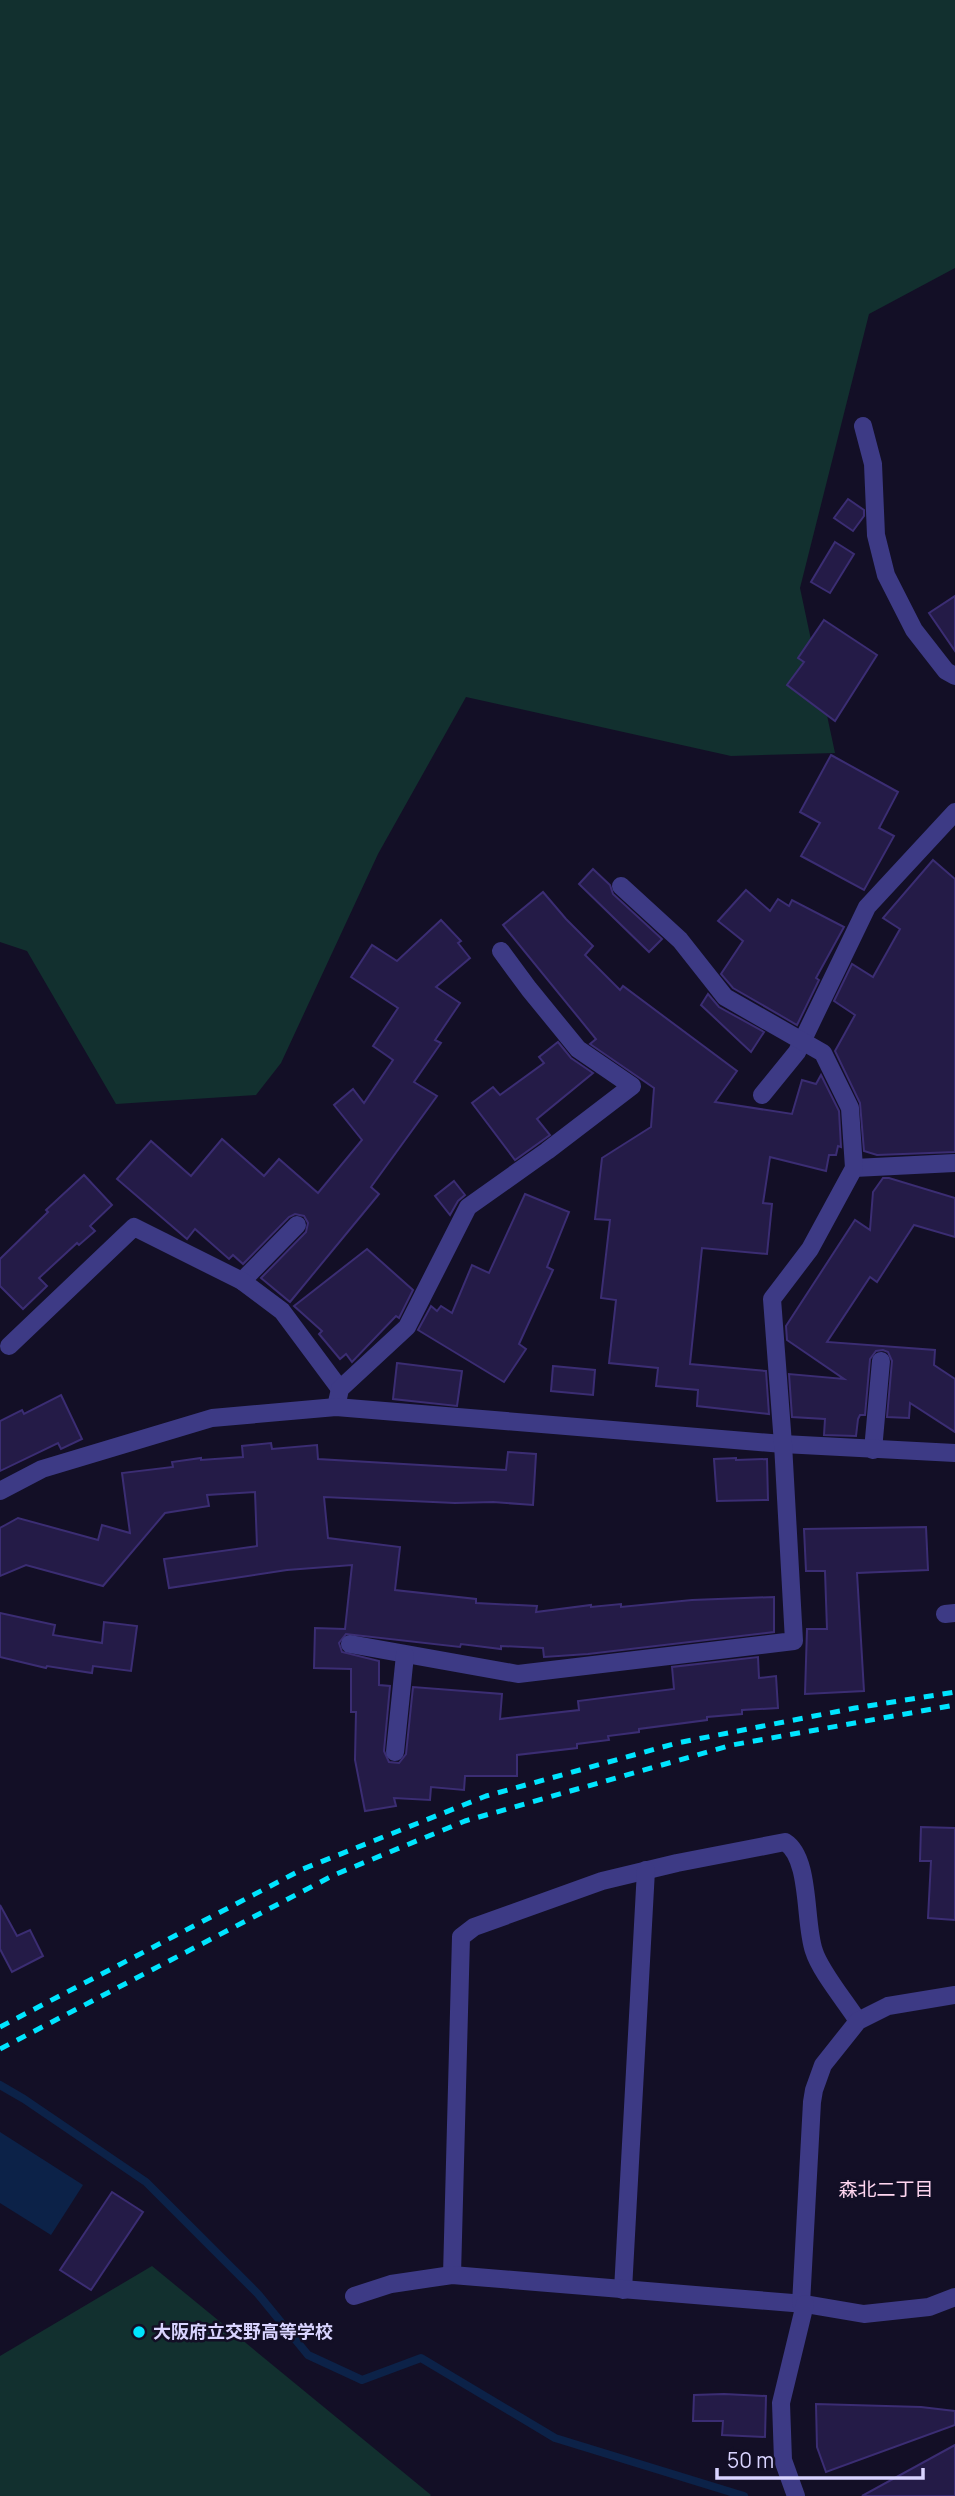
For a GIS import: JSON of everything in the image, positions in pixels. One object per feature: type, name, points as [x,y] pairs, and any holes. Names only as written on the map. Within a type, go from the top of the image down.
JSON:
[{"type":"street","points":[[863,426],[873,464],[876,535],[886,575],[914,630],[946,671],[955,676]]},
{"type":"street","points":[[762,1095],[802,1043],[867,906],[955,812]]},
{"type":"street","points":[[350,1644],[518,1674],[794,1641],[772,1298],[810,1249],[854,1168],[850,1108],[822,1054],[725,997],[680,940],[621,886]]},
{"type":"street","points":[[336,1407],[340,1389],[408,1327],[468,1207],[547,1152],[632,1086],[578,1049],[501,951]]},
{"type":"street","points":[[854,1168],[955,1163]]},
{"type":"street","points":[[242,1282],[297,1225]]},
{"type":"street","points":[[9,1346],[134,1227],[242,1282],[282,1311],[340,1389]]},
{"type":"street","points":[[873,1450],[881,1361]]},
{"type":"street","points":[[0,1490],[42,1469],[212,1418],[336,1407],[783,1444],[955,1453]]},
{"type":"street","points":[[395,1752],[405,1655]]},
{"type":"street","points":[[453,2275],[461,1937],[474,1927],[602,1881],[785,1842],[793,1847],[800,1863],[814,1951],[858,2021]]},
{"type":"street","points":[[623,2290],[646,1870]]},
{"type":"street","points":[[796,2496],[783,2460],[781,2403],[803,2304],[814,2090],[823,2065],[858,2021],[888,2007],[955,1995]]},
{"type":"street","points":[[354,2296],[391,2284],[453,2275],[803,2304],[863,2314],[929,2307],[955,2297]]},
{"type":"green space","points":[[0,0],[955,0],[955,268],[869,314],[800,588],[835,753],[731,756],[466,697],[378,854],[281,1063],[256,1095],[116,1104],[27,951],[0,942]]},
{"type":"green space","points":[[152,2266],[431,2495],[0,2496],[0,2356]]},
{"type":"water","points":[[0,2132],[83,2185],[51,2235],[0,2203]]},
{"type":"building","points":[[848,499],[864,510],[864,516],[853,531],[834,518]]},
{"type":"building","points":[[835,542],[854,554],[830,593],[811,582]]},
{"type":"building","points":[[955,596],[955,651],[929,613]]},
{"type":"building","points":[[824,620],[877,655],[835,721],[787,685],[804,662],[798,658]]},
{"type":"building","points":[[831,755],[898,792],[879,828],[894,836],[864,890],[801,856],[820,823],[800,812]]},
{"type":"building","points":[[933,860],[955,879],[955,1152],[877,1155],[864,1151],[860,1103],[835,1051],[855,1015],[834,1001],[852,964],[873,977],[900,929],[883,918]]},
{"type":"building","points":[[593,869],[610,885],[613,894],[662,939],[649,952],[579,884]]},
{"type":"building","points":[[746,890],[770,911],[778,899],[789,906],[792,900],[844,927],[816,978],[819,980],[797,1025],[733,988],[721,974],[743,941],[718,921]]},
{"type":"building","points":[[543,892],[593,946],[585,955],[620,990],[623,986],[737,1071],[715,1102],[792,1114],[802,1080],[816,1084],[821,1075],[839,1111],[841,1147],[838,1146],[836,1155],[829,1155],[826,1171],[770,1157],[763,1203],[772,1204],[767,1254],[702,1248],[690,1364],[766,1371],[769,1414],[697,1406],[698,1390],[656,1386],[658,1368],[609,1363],[616,1300],[601,1298],[610,1220],[595,1219],[602,1158],[651,1127],[654,1088],[590,1044],[596,1039],[503,925]]},
{"type":"building","points":[[441,920],[461,941],[458,943],[470,958],[436,987],[460,1003],[435,1040],[441,1043],[414,1082],[437,1096],[371,1187],[379,1194],[290,1302],[261,1278],[306,1232],[308,1223],[304,1216],[295,1214],[289,1217],[243,1264],[233,1255],[229,1259],[195,1229],[187,1239],[117,1179],[151,1141],[191,1176],[222,1139],[264,1176],[279,1159],[318,1193],[362,1140],[334,1105],[353,1089],[364,1103],[393,1060],[373,1046],[398,1008],[351,977],[372,945],[397,961]]},
{"type":"building","points":[[708,994],[719,1007],[764,1032],[751,1052],[701,1005]]},
{"type":"building","points":[[558,1042],[571,1058],[593,1073],[537,1119],[550,1135],[515,1160],[472,1103],[493,1087],[500,1095],[544,1063],[539,1057]]},
{"type":"building","points":[[84,1175],[112,1205],[90,1226],[95,1231],[79,1245],[77,1243],[39,1278],[47,1286],[23,1309],[0,1286],[0,1259],[48,1212],[46,1210]]},
{"type":"building","points":[[883,1178],[955,1198],[955,1237],[914,1225],[877,1282],[870,1277],[827,1342],[935,1350],[934,1365],[955,1379],[955,1432],[910,1403],[909,1418],[887,1417],[892,1361],[888,1352],[883,1350],[876,1351],[870,1359],[865,1415],[860,1415],[858,1419],[856,1436],[824,1435],[825,1419],[792,1417],[789,1374],[844,1379],[787,1340],[786,1326],[855,1220],[870,1230],[873,1192]]},
{"type":"building","points":[[454,1181],[465,1195],[450,1215],[435,1196]]},
{"type":"building","points":[[525,1194],[569,1212],[547,1267],[553,1270],[519,1344],[526,1349],[504,1382],[418,1330],[431,1306],[437,1311],[441,1306],[452,1313],[472,1265],[489,1273]]},
{"type":"building","points":[[367,1249],[413,1290],[399,1318],[396,1316],[352,1362],[346,1354],[340,1359],[319,1334],[322,1331],[294,1306]]},
{"type":"building","points":[[397,1363],[462,1371],[457,1406],[393,1399]]},
{"type":"building","points":[[553,1366],[595,1370],[593,1395],[551,1391]]},
{"type":"building","points":[[61,1395],[82,1439],[61,1449],[58,1443],[0,1471],[0,1421],[22,1410],[24,1414]]},
{"type":"building","points":[[271,1443],[272,1449],[317,1445],[318,1459],[506,1470],[508,1452],[536,1454],[533,1505],[324,1497],[328,1538],[400,1547],[395,1590],[476,1599],[476,1603],[537,1606],[536,1612],[591,1605],[621,1604],[621,1607],[692,1600],[774,1597],[774,1632],[588,1654],[544,1657],[543,1648],[501,1646],[501,1649],[461,1644],[460,1647],[346,1634],[339,1643],[342,1652],[379,1661],[379,1685],[390,1686],[384,1751],[389,1762],[399,1763],[406,1754],[413,1687],[502,1694],[500,1719],[579,1710],[578,1701],[674,1689],[672,1667],[758,1657],[759,1678],[776,1676],[778,1708],[742,1710],[742,1714],[707,1717],[707,1720],[608,1736],[609,1740],[577,1744],[577,1748],[517,1755],[517,1776],[465,1776],[464,1790],[431,1787],[430,1800],[394,1798],[396,1806],[365,1811],[355,1760],[356,1712],[351,1712],[351,1669],[314,1668],[315,1628],[345,1629],[352,1565],[287,1570],[169,1588],[164,1559],[257,1546],[255,1492],[207,1495],[209,1506],[165,1513],[103,1586],[26,1565],[0,1576],[0,1528],[18,1518],[98,1540],[102,1525],[130,1533],[122,1473],[173,1467],[172,1462],[201,1458],[243,1457],[242,1446]]},
{"type":"building","points":[[714,1459],[767,1459],[768,1500],[717,1501]]},
{"type":"building","points":[[926,1527],[928,1570],[857,1573],[864,1691],[805,1694],[807,1629],[827,1629],[825,1571],[806,1571],[804,1529]]},
{"type":"building","points":[[0,1613],[55,1625],[53,1635],[102,1643],[104,1622],[137,1626],[131,1671],[93,1666],[92,1673],[46,1668],[0,1657]]},
{"type":"building","points":[[921,1827],[955,1828],[955,1920],[928,1918],[931,1861],[920,1861]]},
{"type":"building","points":[[0,1905],[17,1936],[30,1930],[43,1956],[12,1972],[0,1949]]},
{"type":"building","points":[[112,2192],[143,2212],[91,2290],[60,2270]]},
{"type":"building","points":[[694,2395],[766,2396],[765,2437],[722,2435],[723,2421],[693,2421]]},
{"type":"building","points":[[816,2404],[921,2407],[955,2411],[955,2425],[826,2472],[817,2447]]},
{"type":"building","points":[[955,2445],[955,2496],[862,2496]]},
{"type":"waterway","points":[[0,2085],[146,2182],[258,2294],[308,2355],[362,2380],[421,2358],[555,2438],[744,2496]]},
{"type":"railway","points":[[0,2027],[303,1869],[486,1796],[677,1743],[855,1708],[955,1692]]},
{"type":"railway","points":[[0,2049],[334,1875],[465,1821],[732,1745],[955,1705]]},
{"type":"place","name":"大阪府立交野高等学校","points":[[139,2332]]},
{"type":"district","name":"森北二丁目","points":[[886,2189]]}]
